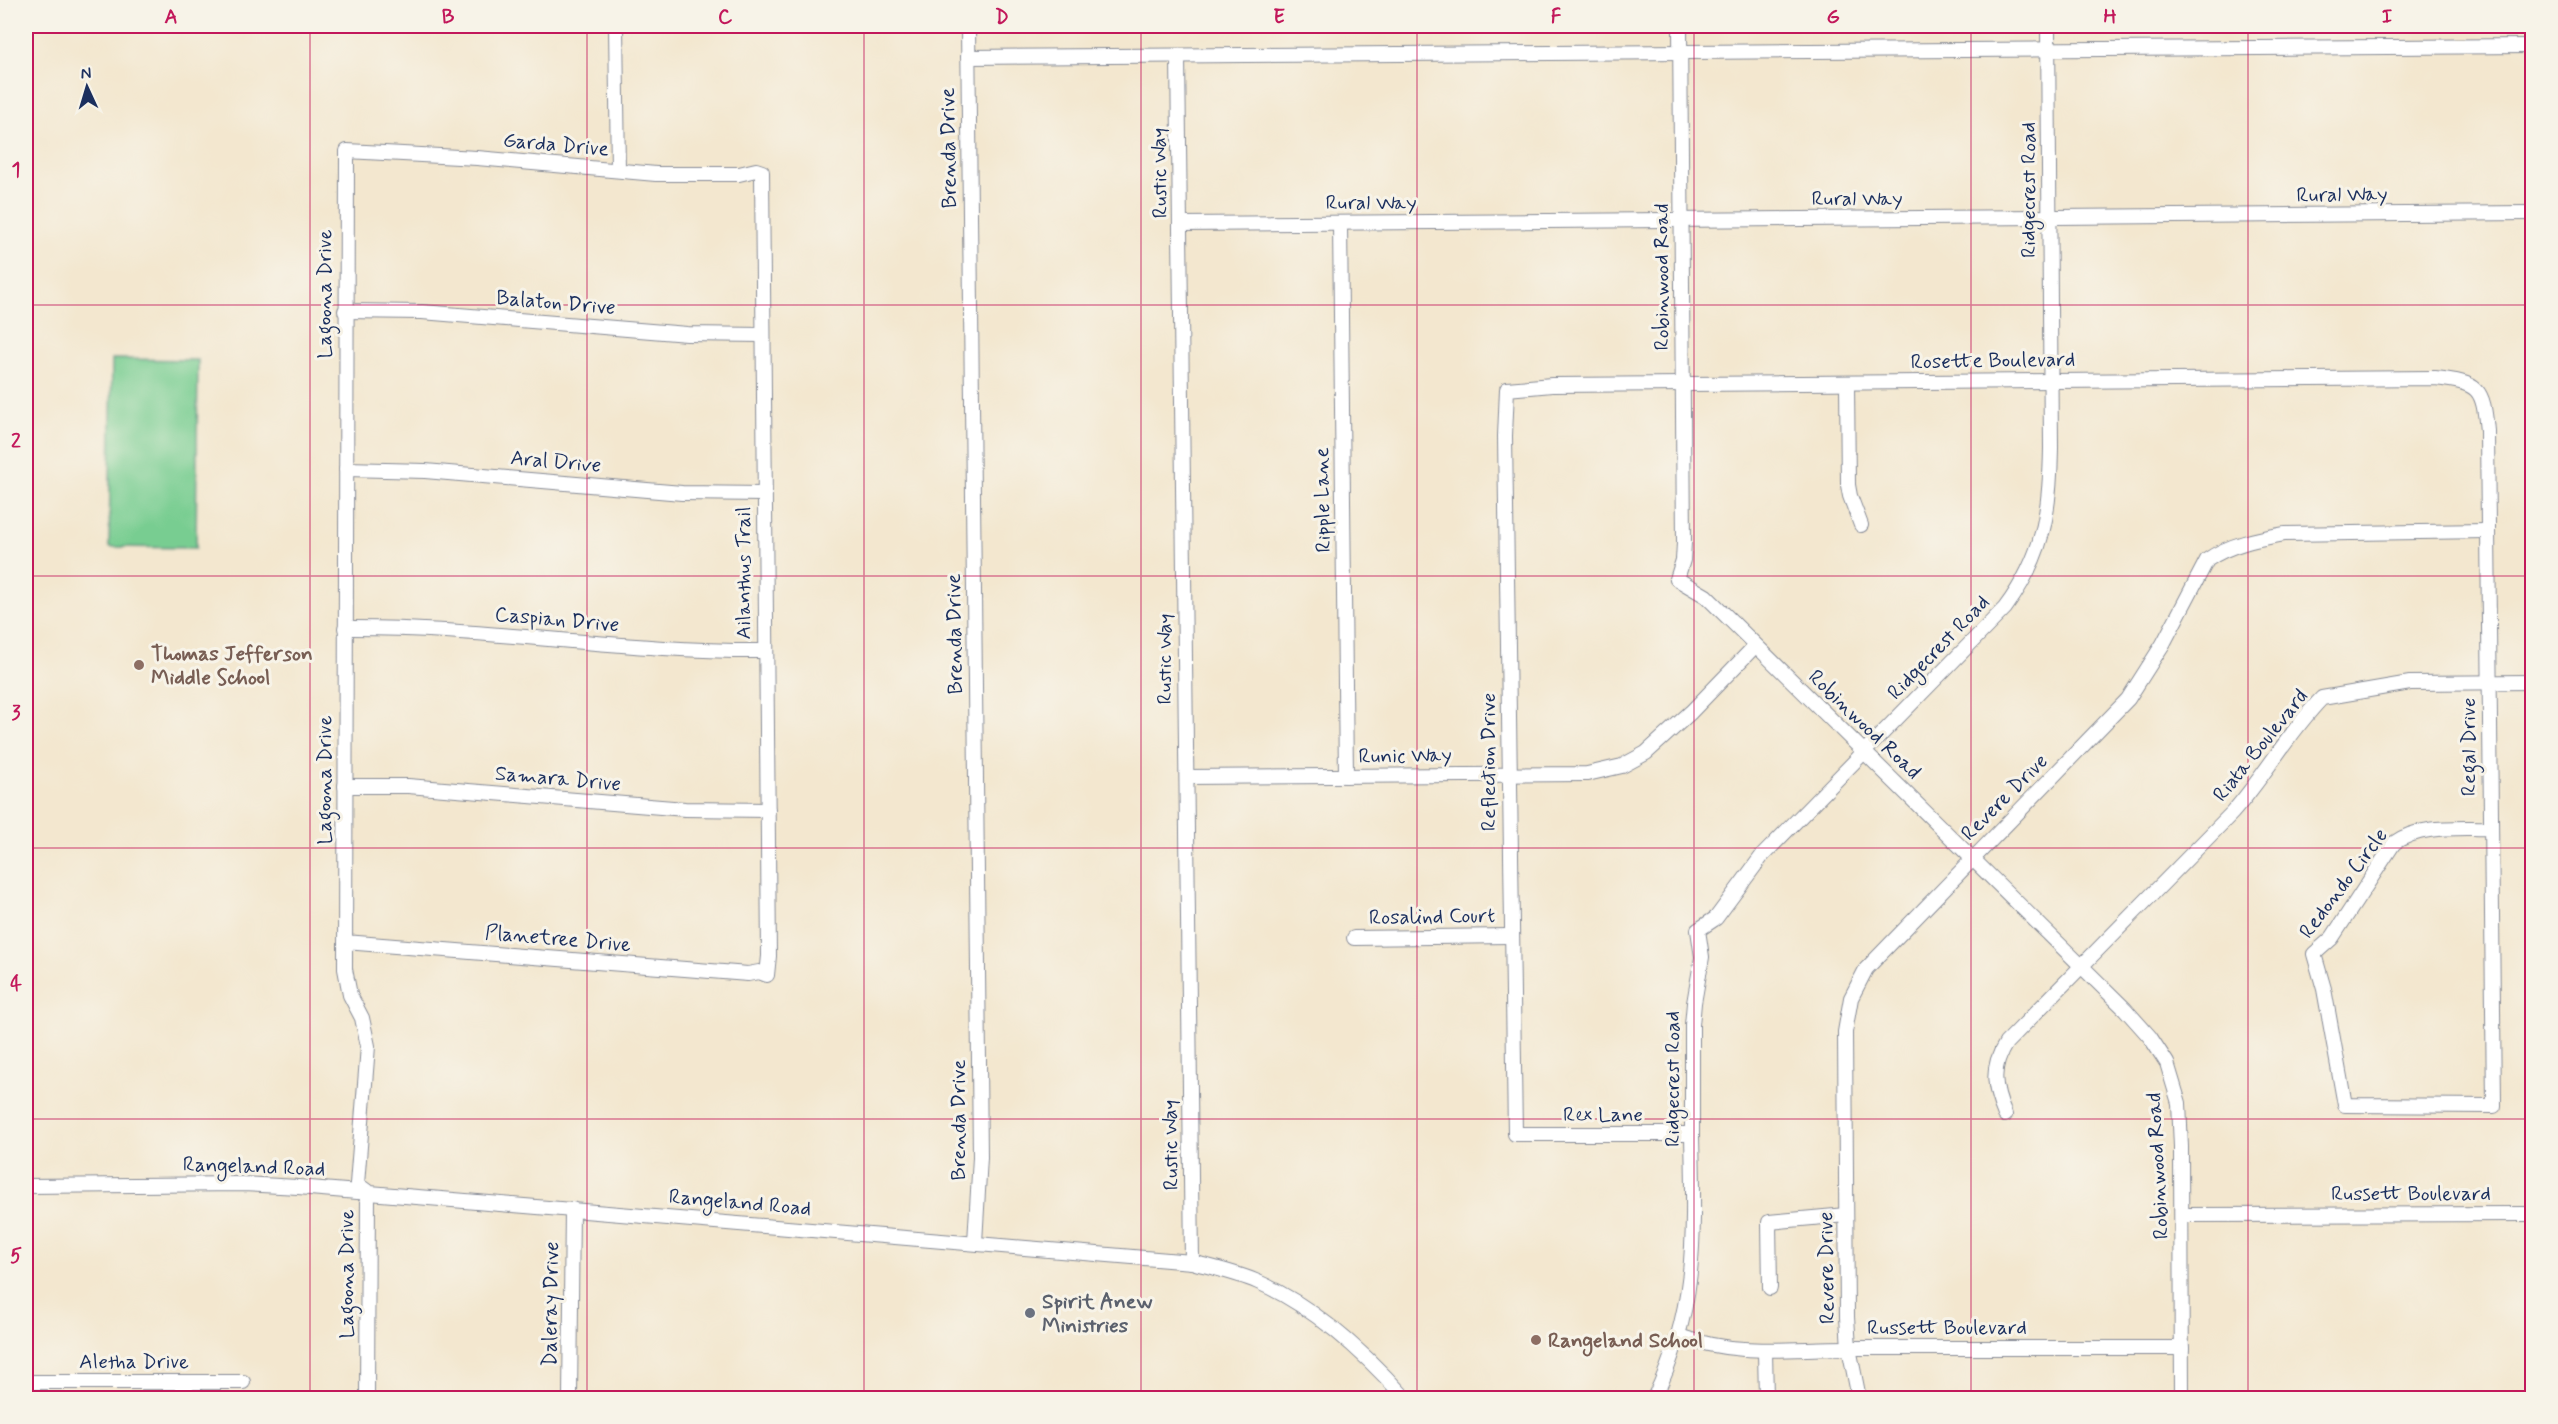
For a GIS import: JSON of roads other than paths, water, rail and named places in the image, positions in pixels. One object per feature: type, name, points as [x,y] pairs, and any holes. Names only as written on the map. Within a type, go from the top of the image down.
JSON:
[{"type":"street","points":[[616,26],[618,170]]},
{"type":"street","name":"Brenda Drive","points":[[968,26],[980,1145],[975,1242]]},
{"type":"street","name":"Robinwood Road","points":[[1680,26],[1684,543],[1683,560],[1677,579],[1706,596],[2150,1037],[2172,1076],[2179,1103],[2182,1215],[2182,1398]]},
{"type":"street","name":"Ridgecrest Road","points":[[1654,1398],[1679,1336],[1692,1266],[1694,1221],[1692,1025],[1702,957],[1698,930],[1716,918],[1762,856],[2005,608],[2028,573],[2042,540],[2049,507],[2051,380],[2048,26]]},
{"type":"street","points":[[968,57],[2532,46]]},
{"type":"street","name":"Rustic Way","points":[[1178,56],[1192,1262]]},
{"type":"street","name":"Garda Drive","points":[[347,151],[477,158],[689,175],[739,174],[756,170],[762,172]]},
{"type":"street","name":"Lagoona Drive","points":[[347,151],[345,942],[348,985],[362,1018],[369,1046],[357,1184],[368,1192],[367,1398]]},
{"type":"street","name":"Ailanthus Trail","points":[[762,172],[769,956],[767,975]]},
{"type":"street","name":"Rural Way","points":[[1181,224],[2532,213]]},
{"type":"street","name":"Ripple Lane","points":[[1340,224],[1346,776]]},
{"type":"street","name":"Balaton Drive","points":[[345,311],[422,312],[687,334],[762,335]]},
{"type":"street","name":"Rosette Boulevard","points":[[1507,389],[1552,385],[2435,378],[2465,381],[2476,391]]},
{"type":"street","points":[[1847,383],[1848,485],[1861,525]]},
{"type":"street","name":"Reflection Drive","points":[[1507,389],[1505,436],[1508,775],[1515,1134]]},
{"type":"street","name":"Regal Drive","points":[[2476,391],[2482,402],[2487,431],[2494,1106]]},
{"type":"street","name":"Aral Drive","points":[[346,469],[447,473],[682,493],[764,494]]},
{"type":"street","name":"Revere Drive","points":[[1859,1398],[1849,1348],[1845,1032],[1851,998],[1859,980],[1875,958],[2128,699],[2163,644],[2203,565],[2217,552],[2255,539],[2285,534],[2487,531]]},
{"type":"street","name":"Caspian Drive","points":[[345,628],[410,628],[704,652],[765,651]]},
{"type":"street","name":"Runic Way","points":[[1187,777],[1587,774],[1610,770],[1635,760],[1656,744],[1691,712],[1755,646]]},
{"type":"street","name":"Riata Boulevard","points":[[2005,1115],[1994,1083],[1994,1069],[2001,1051],[2012,1036],[2232,813],[2248,795],[2284,743],[2322,698],[2410,683],[2532,682]]},
{"type":"street","name":"Samara Drive","points":[[345,786],[408,786],[685,810],[768,810]]},
{"type":"street","name":"Redondo Circle","points":[[2490,828],[2425,831],[2399,839],[2394,843],[2332,938],[2314,954],[2324,989],[2345,1105],[2494,1106]]},
{"type":"street","name":"Rosalind Court","points":[[1354,938],[1510,936]]},
{"type":"street","name":"Planetree Drive","points":[[345,942],[748,975],[759,972],[767,975]]},
{"type":"street","name":"Rex Lane","points":[[1515,1134],[1692,1134]]},
{"type":"street","name":"Rangeland Road","points":[[26,1186],[243,1184],[368,1192],[1192,1262],[1260,1283],[1303,1306],[1353,1346],[1405,1398]]},
{"type":"street","name":"Daleray Drive","points":[[570,1398],[572,1209]]},
{"type":"street","name":"Russett Boulevard","points":[[2182,1215],[2532,1214]]},
{"type":"street","points":[[1770,1288],[1769,1222],[1846,1215]]},
{"type":"street","name":"Russett Boulevard","points":[[1679,1336],[1720,1348],[1765,1351],[1849,1348],[2182,1348]]},
{"type":"street","points":[[1765,1351],[1766,1398]]},
{"type":"street","name":"Aletha Drive","points":[[26,1382],[243,1382]]},
{"type":"place","name":"Thomas Jefferson Middle School","points":[[139,665]]},
{"type":"place","name":"Spirit Anew Ministries","points":[[1030,1313]]},
{"type":"place","name":"Rangeland School","points":[[1536,1340]]}]
